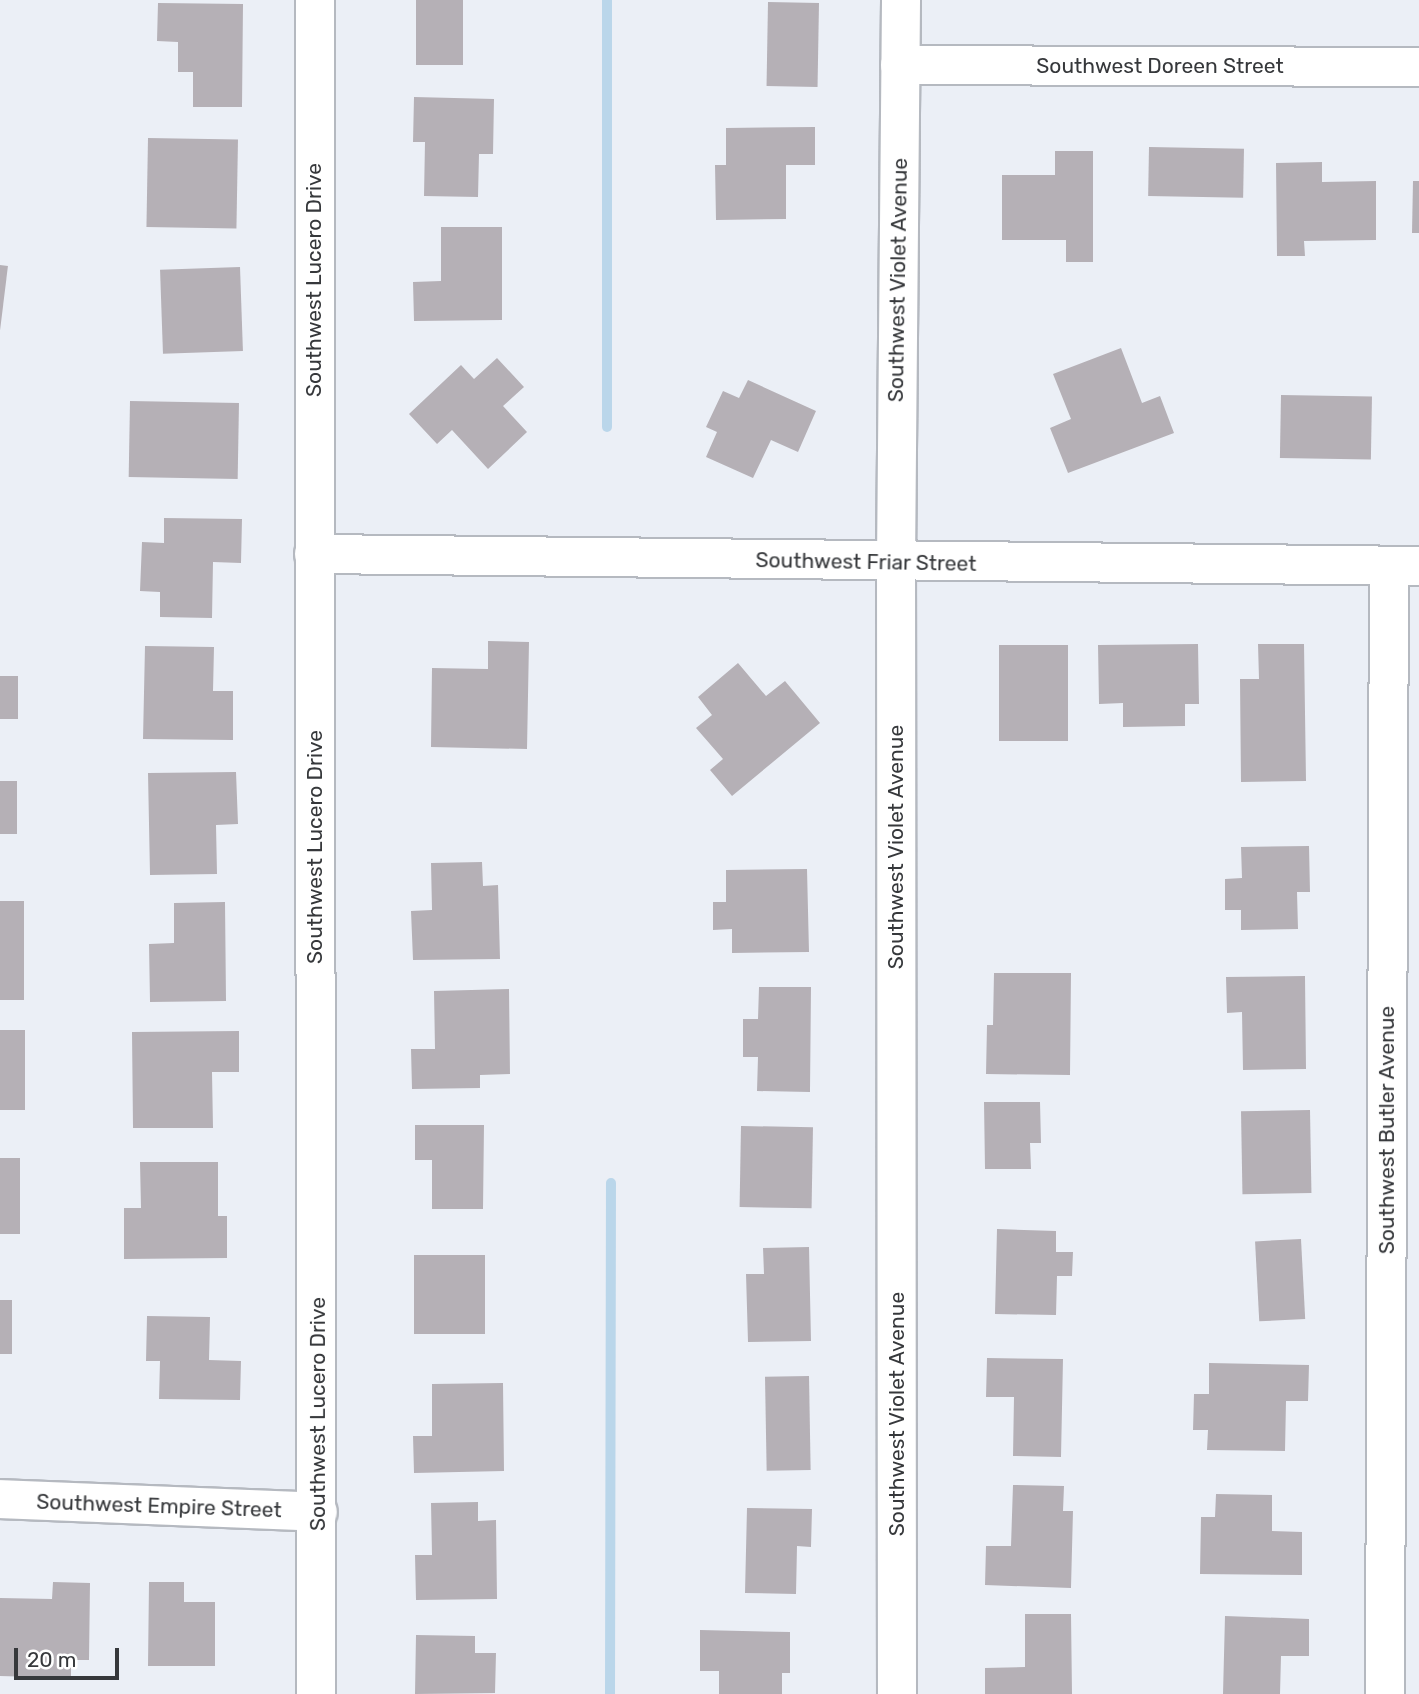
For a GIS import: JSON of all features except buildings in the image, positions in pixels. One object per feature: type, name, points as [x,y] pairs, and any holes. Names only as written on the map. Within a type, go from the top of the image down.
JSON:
[{"type":"street","name":"Southwest Lucero Drive","points":[[315,0],[318,1511],[316,1694]]},
{"type":"street","name":"Southwest Violet Avenue","points":[[897,1694],[896,563],[901,0]]},
{"type":"street","name":"Southwest Doreen Street","points":[[900,65],[1419,67]]},
{"type":"street","name":"Southwest Friar Street","points":[[314,554],[896,563],[1404,566]]},
{"type":"street","name":"Southwest Butler Avenue","points":[[1385,1694],[1404,566]]},
{"type":"street","name":"Southwest Empire Street","points":[[0,1499],[318,1511]]},
{"type":"waterway","points":[[607,0],[607,427]]},
{"type":"waterway","points":[[610,1694],[611,1183]]}]
